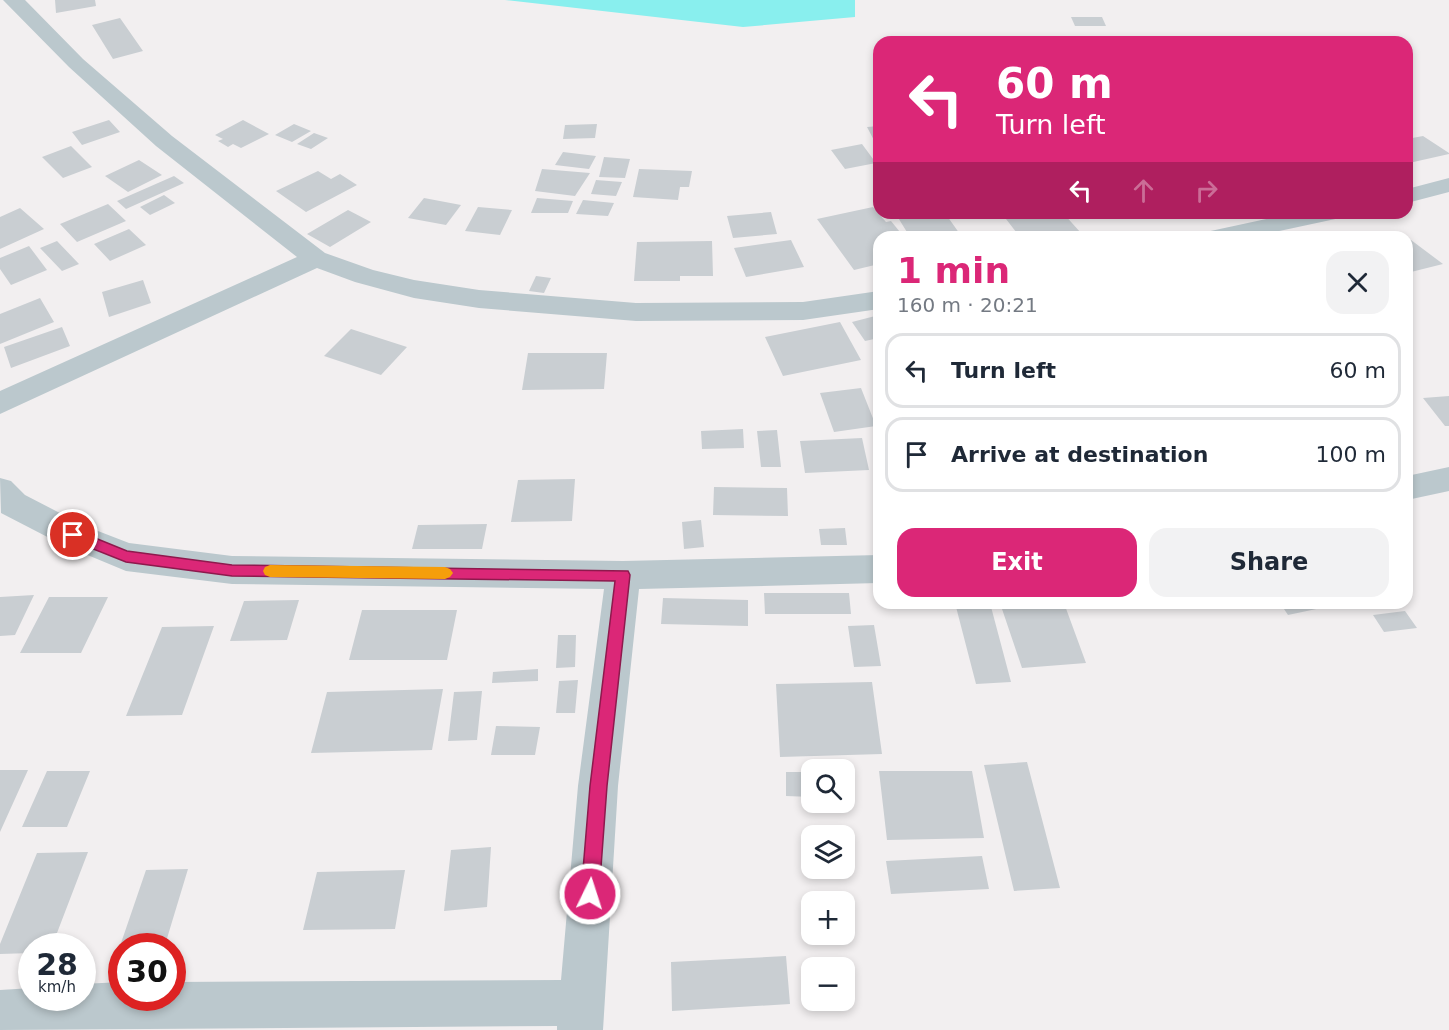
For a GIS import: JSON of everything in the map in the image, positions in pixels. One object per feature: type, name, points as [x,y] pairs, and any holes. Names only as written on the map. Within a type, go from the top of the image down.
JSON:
[{"type":"street","points":[[12,0],[28,13],[76,63],[164,141],[316,259],[364,276],[414,289],[479,299],[636,312],[803,311],[873,301]]},
{"type":"street","points":[[1413,194],[1449,185]]},
{"type":"street","points":[[1244,231],[1302,219]]},
{"type":"street","points":[[0,403],[316,259]]},
{"type":"street","points":[[1413,487],[1449,479]]},
{"type":"street","points":[[0,490],[13,504],[73,535],[126,557],[232,570],[623,575],[873,569]]},
{"type":"street","points":[[0,1013],[110,1005],[581,1016],[598,786],[623,575]]},
{"type":"water","points":[[505,0],[855,0],[855,17],[743,27]]},
{"type":"building","points":[[55,0],[95,0],[96,6],[56,13]]},
{"type":"building","points":[[1071,17],[1102,17],[1106,26],[1075,26]]},
{"type":"building","points":[[120,18],[143,51],[113,59],[92,25]]},
{"type":"building","points":[[109,120],[120,132],[82,145],[72,132]]},
{"type":"building","points":[[243,120],[269,134],[241,148],[233,144],[228,147],[218,141],[223,139],[215,135]]},
{"type":"building","points":[[294,124],[311,131],[292,142],[275,135]]},
{"type":"building","points":[[597,124],[595,138],[563,139],[565,125]]},
{"type":"building","points":[[873,126],[873,138],[867,127]]},
{"type":"building","points":[[314,133],[328,138],[311,149],[297,144]]},
{"type":"building","points":[[1423,136],[1449,154],[1413,162],[1413,138]]},
{"type":"building","points":[[862,144],[873,159],[873,164],[845,169],[831,150]]},
{"type":"building","points":[[71,146],[92,167],[63,178],[42,157]]},
{"type":"building","points":[[563,152],[596,156],[589,169],[555,165]]},
{"type":"building","points":[[604,157],[630,159],[625,178],[599,177]]},
{"type":"building","points":[[139,160],[162,175],[128,192],[105,176]]},
{"type":"building","points":[[542,169],[590,173],[575,196],[535,191]]},
{"type":"building","points":[[639,169],[692,171],[689,187],[680,187],[678,200],[633,197]]},
{"type":"building","points":[[318,171],[331,179],[340,174],[357,185],[306,212],[276,191]]},
{"type":"building","points":[[174,176],[184,183],[126,209],[117,201]]},
{"type":"building","points":[[596,180],[622,182],[616,196],[591,194]]},
{"type":"building","points":[[164,195],[175,203],[150,215],[140,207]]},
{"type":"building","points":[[424,198],[461,205],[446,225],[408,218]]},
{"type":"building","points":[[537,198],[573,201],[568,213],[531,213]]},
{"type":"building","points":[[583,200],[614,203],[608,216],[576,214]]},
{"type":"building","points":[[108,204],[126,221],[77,242],[60,224]]},
{"type":"building","points":[[478,207],[512,210],[500,235],[465,231]]},
{"type":"building","points":[[873,207],[873,219],[891,221],[899,231],[873,231],[873,265],[854,270],[817,219]]},
{"type":"building","points":[[20,208],[44,229],[0,249],[0,217]]},
{"type":"building","points":[[348,210],[371,222],[330,247],[307,234]]},
{"type":"building","points":[[771,212],[777,234],[733,238],[727,216]]},
{"type":"building","points":[[899,219],[949,219],[958,231],[906,231]]},
{"type":"building","points":[[1006,219],[1068,219],[1079,231],[1015,231]]},
{"type":"building","points":[[129,229],[146,245],[110,261],[94,244]]},
{"type":"building","points":[[791,240],[804,267],[746,277],[734,248]]},
{"type":"building","points":[[57,241],[79,264],[62,271],[40,248]]},
{"type":"building","points":[[712,241],[713,276],[680,276],[680,281],[634,281],[637,242]]},
{"type":"building","points":[[1413,242],[1443,264],[1413,272]]},
{"type":"building","points":[[29,246],[47,270],[11,285],[0,269],[0,258]]},
{"type":"building","points":[[536,276],[551,278],[544,293],[529,291]]},
{"type":"building","points":[[143,280],[151,303],[109,317],[102,292]]},
{"type":"building","points":[[40,298],[54,322],[0,344],[0,314]]},
{"type":"building","points":[[873,317],[873,339],[865,341],[852,322]]},
{"type":"building","points":[[840,322],[861,360],[783,376],[765,337]]},
{"type":"building","points":[[62,327],[70,346],[11,368],[4,347]]},
{"type":"building","points":[[351,329],[407,347],[381,375],[324,356]]},
{"type":"building","points":[[528,353],[607,353],[604,389],[522,390]]},
{"type":"building","points":[[861,388],[873,418],[873,426],[834,432],[820,393]]},
{"type":"building","points":[[1449,396],[1449,426],[1445,426],[1423,398]]},
{"type":"building","points":[[743,429],[744,448],[702,449],[701,431]]},
{"type":"building","points":[[777,430],[781,467],[761,467],[757,431]]},
{"type":"building","points":[[862,438],[869,470],[805,473],[800,441]]},
{"type":"building","points":[[575,479],[572,521],[511,522],[518,480]]},
{"type":"building","points":[[714,487],[787,488],[788,516],[713,515]]},
{"type":"building","points":[[701,520],[704,547],[684,549],[682,522]]},
{"type":"building","points":[[487,524],[482,549],[412,549],[418,525]]},
{"type":"building","points":[[845,528],[847,545],[821,545],[819,529]]},
{"type":"building","points":[[764,593],[849,593],[851,614],[765,614]]},
{"type":"building","points":[[34,595],[15,635],[0,636],[0,597]]},
{"type":"building","points":[[49,597],[108,597],[81,653],[20,653]]},
{"type":"building","points":[[663,598],[748,600],[748,626],[661,624]]},
{"type":"building","points":[[299,600],[287,640],[230,641],[244,601]]},
{"type":"building","points":[[957,609],[992,609],[1011,682],[976,684]]},
{"type":"building","points":[[1002,609],[1066,609],[1086,663],[1022,668]]},
{"type":"building","points":[[1284,609],[1316,609],[1288,615]]},
{"type":"building","points":[[362,610],[457,610],[447,660],[349,660]]},
{"type":"building","points":[[1405,611],[1417,628],[1384,632],[1373,615]]},
{"type":"building","points":[[874,625],[881,666],[854,667],[848,626]]},
{"type":"building","points":[[214,626],[182,715],[126,716],[162,627]]},
{"type":"building","points":[[558,635],[576,635],[575,667],[556,668]]},
{"type":"building","points":[[538,669],[538,681],[492,683],[493,672]]},
{"type":"building","points":[[578,680],[575,713],[556,713],[559,681]]},
{"type":"building","points":[[872,682],[882,754],[780,757],[776,684]]},
{"type":"building","points":[[443,689],[432,750],[311,753],[327,692]]},
{"type":"building","points":[[482,691],[477,740],[448,741],[454,692]]},
{"type":"building","points":[[496,726],[540,727],[535,755],[491,755]]},
{"type":"building","points":[[1027,762],[1060,888],[1014,891],[984,765]]},
{"type":"building","points":[[0,770],[28,770],[0,832]]},
{"type":"building","points":[[47,771],[90,771],[67,827],[22,827]]},
{"type":"building","points":[[879,771],[972,771],[984,838],[887,840]]},
{"type":"building","points":[[786,772],[801,772],[801,797],[786,796]]},
{"type":"building","points":[[491,847],[487,907],[444,911],[451,850]]},
{"type":"building","points":[[88,852],[57,933],[18,933],[18,953],[0,954],[0,944],[37,853]]},
{"type":"building","points":[[982,856],[989,889],[891,894],[886,861]]},
{"type":"building","points":[[188,869],[169,933],[124,933],[146,870]]},
{"type":"building","points":[[405,870],[395,929],[303,930],[317,872]]},
{"type":"building","points":[[786,956],[790,1004],[672,1011],[671,962]]},
{"type":"slow traffic","points":[[270,571],[445,573]]},
{"type":"route","points":[[73,535],[126,557],[232,570],[623,575],[598,786],[590,894]]}]
